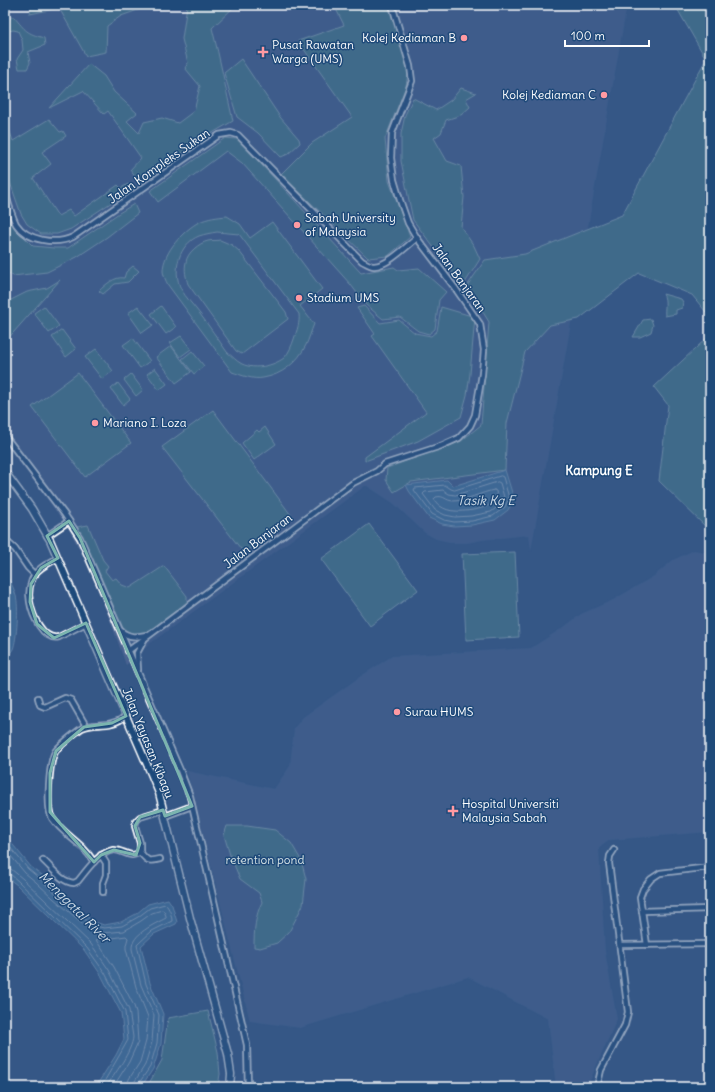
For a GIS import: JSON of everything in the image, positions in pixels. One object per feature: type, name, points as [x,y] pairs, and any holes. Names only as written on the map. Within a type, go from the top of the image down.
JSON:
[{"type":"street","name":"Jalan Banjaran","points":[[128,651],[353,483],[390,462],[441,446],[459,438],[470,426],[475,415],[482,374],[484,350],[480,324],[417,238],[408,223],[394,180],[391,158],[392,133],[412,81],[410,66],[392,5]]},
{"type":"street","name":"Jalan Kompleks Sukan","points":[[5,191],[16,223],[21,230],[32,237],[40,239],[55,241],[68,240],[219,135],[231,133],[238,135],[362,261],[368,265],[375,266],[385,263],[417,238]]},
{"type":"street","points":[[5,436],[69,521],[80,538],[190,796],[247,1044],[248,1087]]},
{"type":"street","name":"Jalan Yayasan Kibagu","points":[[5,472],[32,509],[58,558],[152,776],[164,813],[190,918],[228,1054],[231,1074],[230,1087]]},
{"type":"street","points":[[47,536],[69,521]]},
{"type":"street","points":[[5,540],[15,549],[28,568],[35,575]]},
{"type":"street","points":[[58,558],[40,568],[31,584],[29,593],[30,602],[37,624],[54,638],[59,637],[86,623]]},
{"type":"street","points":[[119,630],[126,635],[134,637],[150,634]]},
{"type":"street","points":[[138,674],[137,653],[142,643],[150,634]]},
{"type":"street","points":[[38,698],[40,705],[45,707],[65,698],[70,700],[86,726]]},
{"type":"street","points":[[94,862],[84,849],[57,823],[50,812],[50,772],[53,758],[56,751],[80,729],[86,726],[112,723],[126,716]]},
{"type":"street","points":[[160,859],[151,862],[140,852],[140,843],[135,826],[136,821],[140,817],[192,806]]},
{"type":"street","points":[[43,860],[63,880],[74,884],[101,855],[114,850],[131,855],[136,855],[140,852]]},
{"type":"street","points":[[597,1087],[602,1070],[625,1025],[628,1012],[609,863],[610,856],[614,850]]},
{"type":"street","points":[[101,855],[106,863],[106,875],[103,883],[103,892]]},
{"type":"street","points":[[647,945],[640,897],[641,893],[651,879],[660,873],[710,867]]},
{"type":"street","points":[[642,911],[710,909]]},
{"type":"street","points":[[620,946],[710,944]]},
{"type":"highlighted area","points":[[69,521],[80,538],[192,802],[192,806],[165,816],[163,810],[140,817],[135,826],[140,843],[136,855],[114,850],[101,855],[94,862],[50,812],[50,773],[56,751],[84,727],[112,723],[126,716],[86,623],[54,638],[37,624],[30,602],[31,584],[41,568],[58,558],[47,536]]},
{"type":"shaded area","name":"Sabah University of Malaysia","points":[[5,5],[627,5],[531,551],[529,535],[467,543],[454,543],[436,539],[425,533],[393,503],[365,486],[152,642],[126,665],[92,575],[69,529],[5,445]]},
{"type":"shaded area","name":"Hospital Universiti Malaysia Sabah","points":[[694,550],[710,553],[710,832],[610,840],[599,848],[605,951],[617,1019],[589,1083],[589,1087],[556,1087],[548,1019],[468,977],[300,1028],[250,1021],[187,771],[274,789],[290,766],[294,728],[303,717],[392,656],[531,648],[581,614],[613,600],[654,576],[673,560]]},
{"type":"green space","points":[[33,5],[152,5],[121,16],[107,26],[106,52],[86,56],[59,8],[30,14],[31,7]]},
{"type":"green space","points":[[187,5],[236,5],[212,28],[233,121],[202,139],[140,183],[130,170],[141,158],[108,111],[104,114],[83,91],[49,108],[89,64],[104,76],[114,92],[137,113],[127,121],[139,133],[144,122],[162,118],[178,123],[194,111],[200,86],[185,68],[188,63],[182,39]]},
{"type":"green space","points":[[334,5],[390,5],[409,67],[406,86],[385,139],[389,181],[410,237],[388,256],[368,258],[281,174],[312,143],[352,117],[298,41],[344,25]]},
{"type":"green space","points":[[675,5],[710,5],[710,317],[692,295],[639,273],[579,319],[550,325],[525,352],[507,423],[505,470],[411,482],[394,492],[386,480],[387,468],[461,441],[481,425],[489,322],[467,286],[485,260],[525,254],[622,215],[706,59]]},
{"type":"green space","points":[[11,17],[14,17],[33,35],[44,38],[45,45],[28,52],[30,63],[27,69],[19,69],[17,59],[23,50],[22,40],[18,31],[13,30],[5,32],[5,25]]},
{"type":"green space","points":[[241,59],[280,117],[299,139],[300,143],[288,154],[281,157],[258,133],[237,117],[224,73]]},
{"type":"green space","points":[[461,88],[476,93],[466,99],[470,107],[461,115],[446,120],[441,133],[434,138],[447,161],[461,166],[464,197],[461,227],[474,246],[480,259],[463,286],[413,220],[401,161],[401,134],[405,115],[413,98],[436,110],[451,100]]},
{"type":"green space","points":[[49,119],[60,132],[63,131],[66,136],[42,152],[51,164],[33,178],[58,216],[69,210],[74,216],[118,185],[121,188],[128,184],[132,189],[71,229],[57,234],[41,234],[27,224],[21,214],[5,168],[5,128],[8,126],[13,141]]},
{"type":"green space","points":[[225,138],[237,139],[361,273],[394,267],[398,270],[419,268],[446,292],[439,300],[435,329],[429,334],[418,331],[400,317],[383,319],[366,305],[351,285],[242,163],[226,151],[158,202],[150,191]]},
{"type":"green space","points":[[134,204],[138,213],[107,237],[77,257],[47,272],[13,276],[5,271],[5,211],[10,223],[33,246],[68,248]]},
{"type":"green space","name":"Stadium UMS","points":[[227,216],[240,224],[250,238],[272,222],[322,289],[300,306],[314,324],[303,351],[289,367],[277,374],[263,378],[247,377],[232,372],[168,285],[163,271],[170,249],[187,230],[199,222]],"holes":[[[217,232],[239,234],[299,314],[297,330],[287,354],[280,361],[269,365],[258,367],[247,366],[236,360],[227,352],[185,296],[178,282],[177,266],[179,258],[186,245],[192,240],[201,235]]]},
{"type":"green space","points":[[220,240],[232,245],[239,251],[286,312],[288,319],[242,354],[236,351],[188,284],[186,276],[186,262],[191,252],[197,246],[205,242]]},
{"type":"green space","points":[[133,266],[139,271],[128,282],[115,284],[103,294],[99,291],[117,278],[124,278],[126,272]]},
{"type":"green space","points":[[60,280],[5,342],[5,306],[11,300],[27,292],[47,288]]},
{"type":"green space","points":[[663,294],[681,299],[683,302],[682,308],[676,310],[676,314],[665,316],[665,302]]},
{"type":"green space","points":[[44,306],[59,326],[49,333],[34,313]]},
{"type":"green space","points":[[138,306],[153,325],[142,333],[128,313]]},
{"type":"green space","points":[[161,306],[176,327],[166,334],[151,314]]},
{"type":"green space","points":[[364,306],[380,323],[399,320],[415,333],[431,336],[437,331],[441,307],[475,317],[470,374],[467,395],[461,417],[418,441],[365,461],[365,457],[426,412],[372,336],[375,334],[357,308]]},
{"type":"green space","points":[[651,319],[653,325],[651,332],[640,337],[633,337],[643,320]]},
{"type":"green space","points":[[62,330],[76,349],[66,357],[52,337]]},
{"type":"green space","points":[[710,335],[710,531],[659,481],[668,405],[654,387]]},
{"type":"green space","points":[[181,336],[191,349],[180,357],[170,343]]},
{"type":"green space","points":[[133,338],[150,361],[140,368],[123,345]]},
{"type":"green space","points":[[171,346],[191,372],[176,383],[156,357]]},
{"type":"green space","points":[[96,349],[113,371],[102,379],[85,357]]},
{"type":"green space","points":[[192,351],[204,366],[194,374],[182,359]]},
{"type":"green space","points":[[155,368],[167,384],[159,390],[147,374]]},
{"type":"green space","points":[[78,373],[131,443],[85,477],[32,407]]},
{"type":"green space","points":[[131,374],[143,390],[136,396],[124,380]]},
{"type":"green space","points":[[118,383],[130,399],[123,405],[111,389]]},
{"type":"green space","points":[[213,410],[291,515],[244,553],[162,447]]},
{"type":"green space","points":[[265,427],[276,444],[254,460],[242,443],[257,430],[259,432]]},
{"type":"green space","points":[[369,524],[418,590],[370,626],[321,559]]},
{"type":"green space","points":[[88,525],[103,560],[108,566],[105,571],[112,580],[116,578],[122,585],[130,588],[164,566],[187,596],[187,602],[151,629],[136,635],[130,635],[123,628],[87,545],[77,527]]},
{"type":"green space","points":[[515,552],[519,637],[466,640],[462,554]]},
{"type":"green space","name":"retention pond","points":[[227,826],[247,826],[275,830],[291,843],[301,860],[306,879],[303,905],[289,932],[277,943],[260,948],[254,947],[255,924],[262,902],[259,893],[240,879],[224,835]]},
{"type":"green space","points":[[208,1011],[218,1052],[220,1074],[218,1087],[147,1087],[162,1060],[168,1018]]},
{"type":"water","name":"Tasik Kg E","points":[[505,470],[514,499],[508,510],[495,520],[472,525],[454,526],[442,524],[429,518],[406,485],[447,480],[453,486]]},
{"type":"water","points":[[5,574],[15,593],[17,600],[17,614],[14,645],[5,659],[5,627],[8,621],[9,608],[5,598]]},
{"type":"water","name":"Menggatal River","points":[[5,835],[31,867],[42,875],[92,921],[104,925],[121,922],[136,914],[148,904],[168,899],[172,905],[177,922],[176,924],[154,934],[141,946],[150,983],[163,1014],[161,1044],[153,1069],[141,1087],[97,1087],[124,1039],[121,1013],[101,975],[84,950],[17,885],[5,876]]},
{"type":"place","name":"Kolej Kediaman B","points":[[464,38]]},
{"type":"place","name":"Pusat Rawatan Warga (UMS)","points":[[263,52]]},
{"type":"place","name":"Kolej Kediaman C","points":[[604,95]]},
{"type":"place","name":"Sabah University of Malaysia","points":[[297,225]]},
{"type":"place","name":"Stadium UMS","points":[[299,298]]},
{"type":"place","name":"Mariano I. Loza","points":[[95,423]]},
{"type":"place","name":"Surau HUMS","points":[[397,712]]},
{"type":"place","name":"Hospital Universiti Malaysia Sabah","points":[[453,811]]},
{"type":"district","name":"Kampung E","points":[[599,470]]}]
